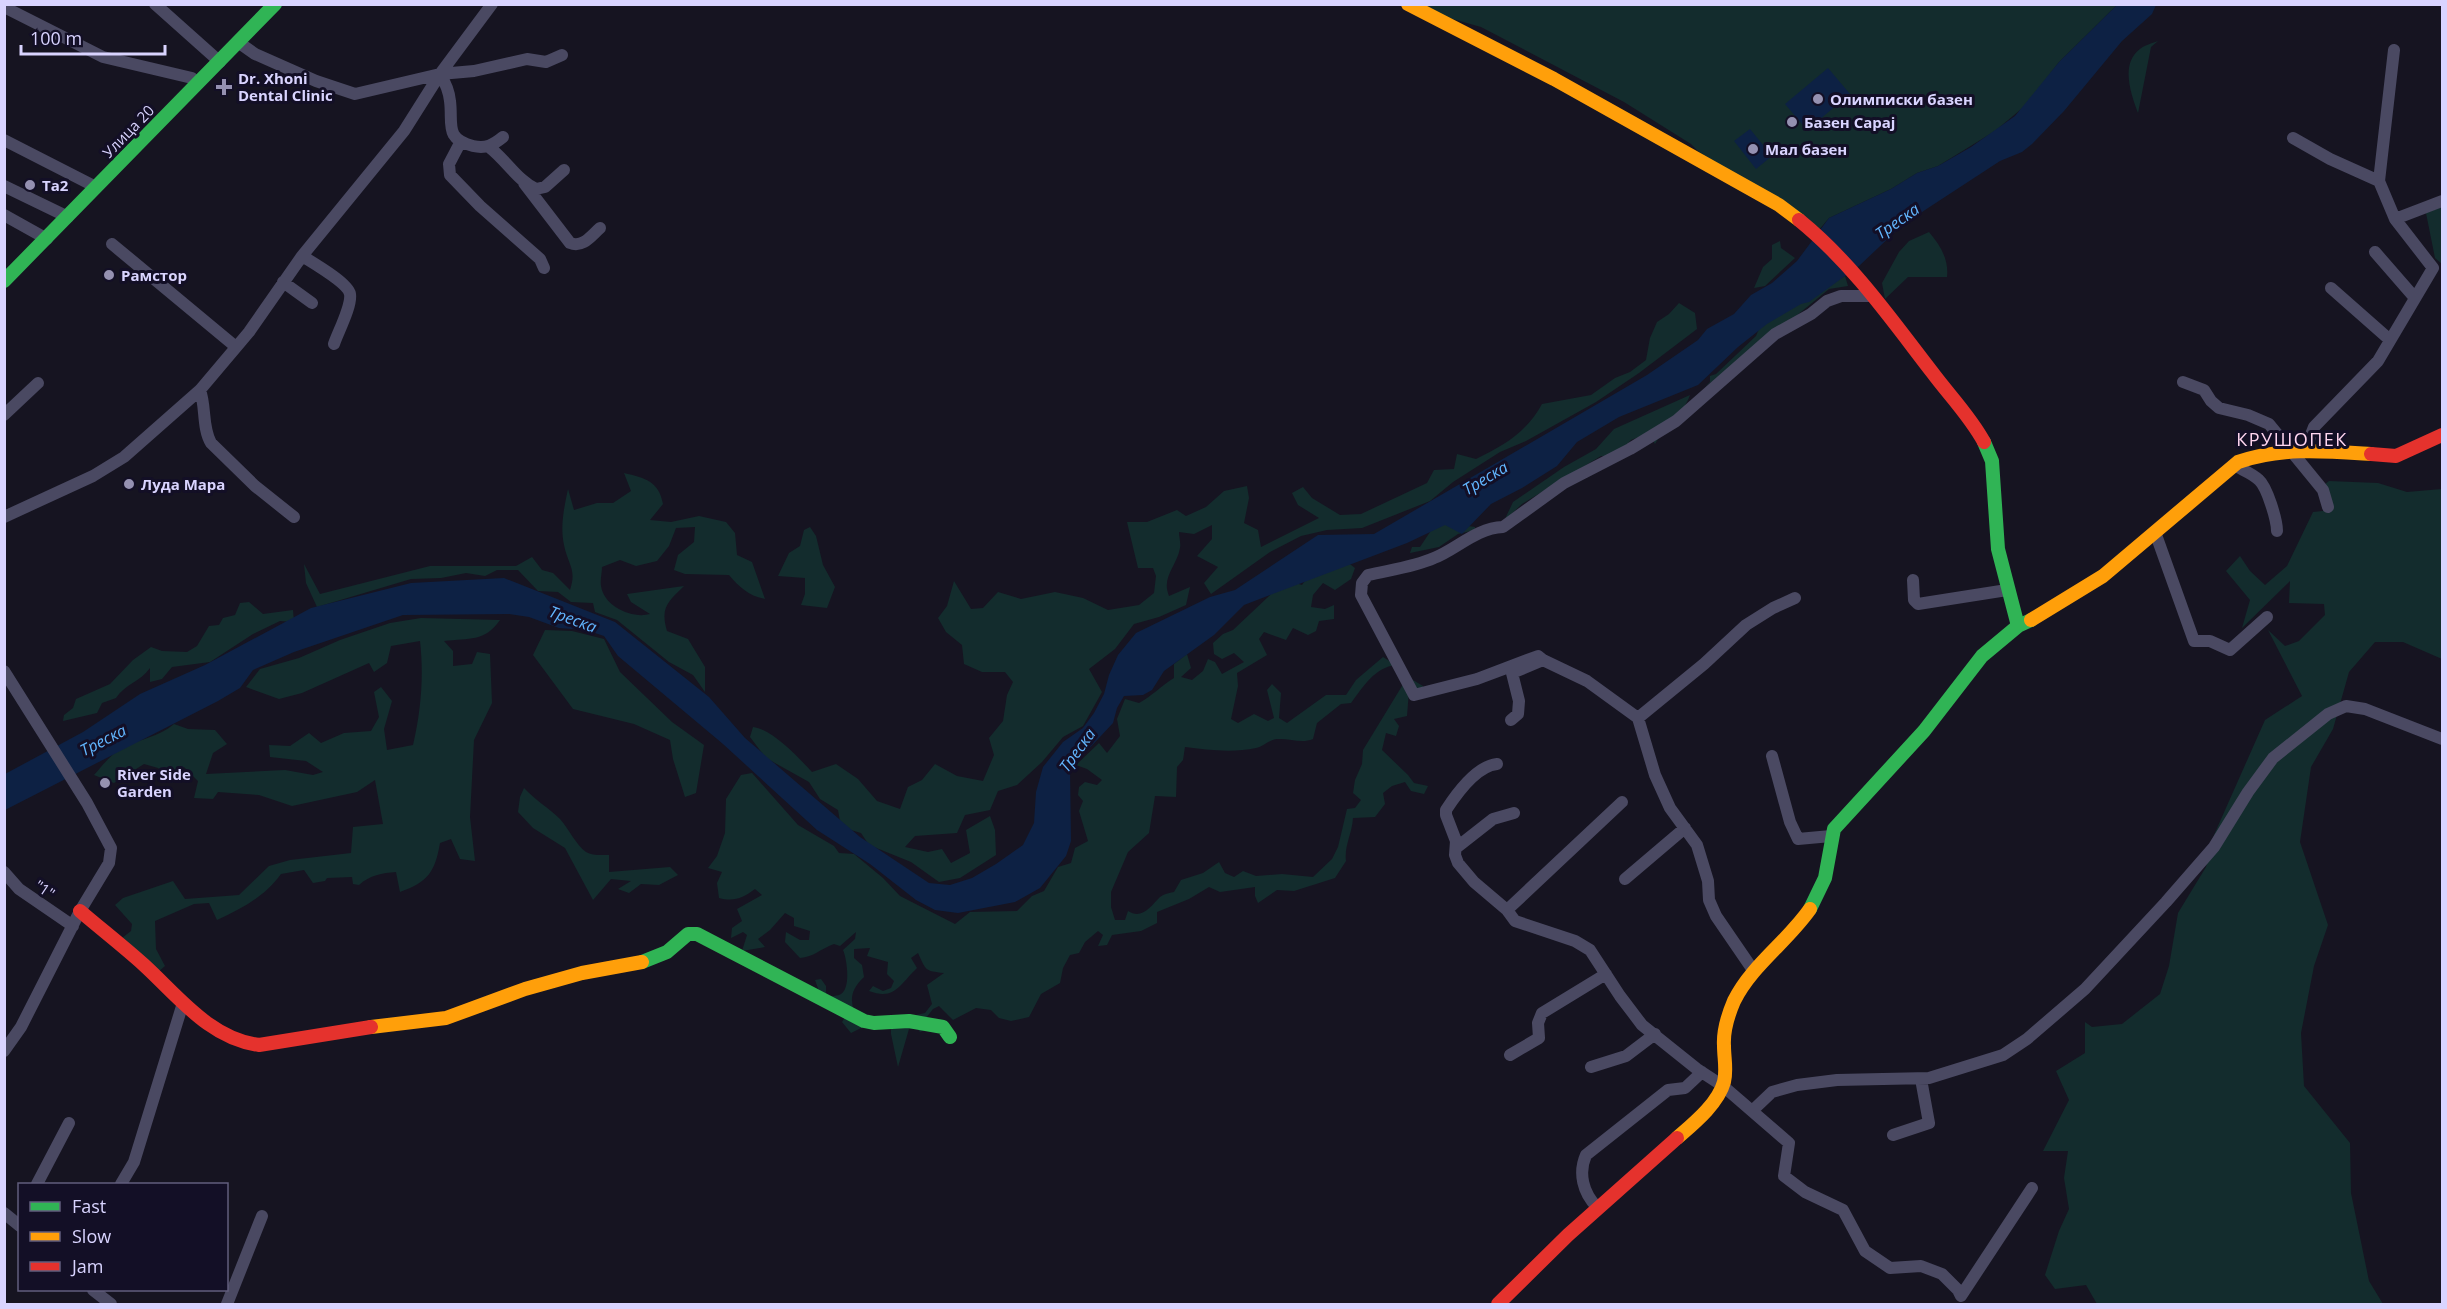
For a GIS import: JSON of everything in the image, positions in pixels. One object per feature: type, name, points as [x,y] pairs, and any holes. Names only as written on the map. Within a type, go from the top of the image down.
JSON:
[{"type":"street","points":[[155,4],[220,62]]},
{"type":"street","name":"Улица 20","points":[[4,281],[155,130],[275,4]]},
{"type":"street","points":[[4,517],[93,476],[124,457],[200,390],[249,332],[302,256],[404,131],[440,74],[492,4]]},
{"type":"street","points":[[1408,4],[1588,98],[1779,205],[1804,223],[1873,296],[1969,420],[1990,456],[1995,525],[2007,590],[2018,626]]},
{"type":"street","points":[[4,7],[103,57],[192,78],[197,84]]},
{"type":"street","points":[[238,42],[255,54],[351,94],[364,93],[440,74],[474,70],[527,59],[546,62],[562,55]]},
{"type":"street","points":[[2305,450],[2314,427],[2378,361],[2415,298],[2438,271],[2395,219],[2379,181],[2394,50]]},
{"type":"street","points":[[440,74],[449,93],[451,129],[460,143],[489,147],[505,160],[570,243],[575,245],[584,242],[600,228]]},
{"type":"street","points":[[489,147],[503,137]]},
{"type":"street","points":[[2293,138],[2330,159],[2379,181]]},
{"type":"street","points":[[4,140],[96,187]]},
{"type":"street","points":[[460,143],[449,164],[450,175],[480,206],[540,259],[544,268]]},
{"type":"street","points":[[524,183],[541,189],[564,170]]},
{"type":"street","points":[[4,186],[68,217]]},
{"type":"street","points":[[2395,219],[2442,201]]},
{"type":"street","points":[[4,215],[47,239]]},
{"type":"street","points":[[112,244],[236,347]]},
{"type":"street","points":[[2374,252],[2415,298]]},
{"type":"street","points":[[302,256],[344,285],[349,292],[349,303],[334,344]]},
{"type":"street","points":[[283,282],[312,303]]},
{"type":"street","points":[[2331,288],[2390,340]]},
{"type":"street","points":[[1753,970],[1716,916],[1709,900],[1708,881],[1697,845],[1670,808],[1655,775],[1638,718],[1587,681],[1538,656],[1477,679],[1414,695],[1362,595],[1362,583],[1368,575],[1434,558],[1478,534],[1503,527],[1564,483],[1630,449],[1676,421],[1775,334],[1811,314],[1827,301],[1841,296],[1873,296]]},
{"type":"street","points":[[2183,382],[2204,390],[2219,408],[2258,418],[2269,424],[2324,490],[2328,507]]},
{"type":"street","points":[[4,416],[38,383]]},
{"type":"street","points":[[200,390],[205,407],[206,430],[211,442],[255,486],[294,517]]},
{"type":"street","points":[[1498,1305],[1534,1265],[1690,1124],[1717,1096],[1726,1077],[1724,1037],[1728,1017],[1743,984],[1753,970],[1798,927],[1812,907],[1826,874],[1831,836],[1839,824],[1924,730],[1969,671],[2018,626],[2045,613],[2103,576],[2234,465],[2259,455],[2305,450],[2396,456],[2442,435]]},
{"type":"street","points":[[2234,465],[2253,474],[2262,483],[2277,519],[2277,531]]},
{"type":"street","points":[[2155,532],[2194,641],[2210,641],[2230,650],[2267,617]]},
{"type":"street","points":[[1913,580],[1914,600],[1918,604],[2007,590]]},
{"type":"street","points":[[1638,718],[1711,658],[1746,625],[1795,598]]},
{"type":"street","points":[[1511,720],[1518,714],[1519,701],[1512,673],[1543,660]]},
{"type":"street","points":[[4,671],[87,803],[111,848],[109,863],[73,926],[21,1027],[4,1051]]},
{"type":"street","points":[[1752,1111],[1772,1092],[1797,1085],[1837,1080],[1929,1078],[2003,1055],[2044,1026],[2112,962],[2214,847],[2248,792],[2274,758],[2328,714],[2346,706],[2365,709],[2442,739]]},
{"type":"street","points":[[1772,756],[1790,822],[1798,839],[1831,836]]},
{"type":"street","points":[[1497,764],[1488,765],[1479,772],[1446,810],[1456,842],[1458,863],[1474,882],[1507,910],[1515,921],[1575,941],[1590,950],[1642,1025],[1723,1086],[1789,1143],[1784,1176],[1805,1192],[1843,1210],[1865,1251],[1890,1268],[1921,1266],[1941,1274],[1958,1290],[1961,1296],[2032,1188]]},
{"type":"street","points":[[1507,910],[1622,802]]},
{"type":"street","points":[[1456,848],[1493,819],[1514,813]]},
{"type":"street","points":[[1625,879],[1685,828]]},
{"type":"street","name":"\"1\"","points":[[4,872],[19,889],[73,926]]},
{"type":"street","points":[[81,912],[144,965],[183,1003],[217,1030],[243,1043],[259,1045],[329,1033],[447,1018],[525,989],[582,973],[651,960],[667,952],[688,934],[697,934],[807,993],[873,1024],[902,1020],[915,1022],[943,1027],[950,1037]]},
{"type":"street","points":[[1509,1055],[1539,1038],[1538,1023],[1542,1013],[1606,974]]},
{"type":"street","points":[[122,1183],[134,1162],[183,1003]]},
{"type":"street","points":[[1591,1067],[1626,1056],[1655,1034]]},
{"type":"street","points":[[1597,1207],[1581,1177],[1586,1155],[1668,1090],[1685,1088],[1702,1072]]},
{"type":"street","points":[[1893,1135],[1929,1123],[1921,1079]]},
{"type":"street","points":[[38,1183],[69,1124]]},
{"type":"street","points":[[4,1213],[18,1222]]},
{"type":"street","points":[[227,1305],[262,1216]]},
{"type":"street","points":[[94,1291],[111,1305]]},
{"type":"green space","points":[[1415,5],[2117,5],[2059,62],[2026,105],[1995,131],[1938,166],[1917,173],[1891,189],[1829,218],[1818,231],[1698,151],[1691,144],[1624,102],[1481,27],[1435,14]]},
{"type":"green space","points":[[2158,41],[2151,47],[2138,113],[2129,80],[2130,63],[2140,49]]},
{"type":"green space","points":[[2442,207],[2442,264],[2435,258],[2426,213]]},
{"type":"green space","points":[[1929,232],[1943,253],[1947,264],[1947,277],[1908,277],[1885,299],[1882,283],[1899,252],[1909,241]]},
{"type":"green space","points":[[1780,241],[1781,248],[1795,258],[1765,286],[1754,288],[1763,267],[1772,259],[1772,245]]},
{"type":"green space","points":[[1845,276],[1848,286],[1829,289],[1790,321],[1764,337],[1722,375],[1704,387],[1710,382],[1710,376],[1716,374],[1756,336],[1762,322]]},
{"type":"green space","points":[[1679,303],[1695,313],[1697,329],[1596,402],[1526,441],[1500,452],[1453,482],[1430,501],[1362,528],[1327,530],[1301,536],[1270,552],[1211,594],[1204,583],[1218,567],[1197,556],[1212,539],[1212,525],[1194,534],[1179,532],[1180,548],[1168,577],[1167,589],[1169,596],[1190,587],[1186,605],[1159,617],[1134,624],[1115,649],[1089,669],[1102,692],[1083,726],[1063,737],[1042,762],[1017,785],[998,791],[990,810],[965,815],[957,833],[915,836],[905,847],[928,852],[942,849],[951,863],[970,853],[966,830],[990,816],[995,830],[996,855],[960,878],[939,882],[911,862],[869,845],[861,833],[841,827],[838,810],[820,799],[809,782],[766,758],[750,737],[753,727],[768,733],[785,745],[812,772],[836,764],[858,779],[877,801],[900,809],[908,787],[922,780],[935,764],[957,776],[983,781],[994,755],[989,738],[1003,721],[1007,695],[1013,682],[1005,672],[982,672],[964,664],[962,645],[946,632],[938,618],[947,606],[954,581],[971,609],[983,608],[998,592],[1021,599],[1055,592],[1083,598],[1108,610],[1139,605],[1154,593],[1156,576],[1153,568],[1138,568],[1127,522],[1147,522],[1177,510],[1186,516],[1206,507],[1224,491],[1247,486],[1249,498],[1244,523],[1258,530],[1261,547],[1319,518],[1298,505],[1292,493],[1303,487],[1312,498],[1340,515],[1361,514],[1427,483],[1434,470],[1454,469],[1457,454],[1476,459],[1496,449],[1522,430],[1542,404],[1591,395],[1615,378],[1630,372],[1646,360],[1650,338],[1657,322]]},
{"type":"green space","points":[[1690,395],[1683,409],[1655,444],[1649,433],[1631,440],[1616,456],[1601,456],[1522,504],[1504,521],[1513,502],[1564,467],[1596,449],[1614,429]]},
{"type":"green space","points":[[624,473],[645,479],[658,490],[663,504],[650,520],[671,522],[699,516],[726,522],[735,533],[737,555],[752,562],[765,599],[745,590],[729,575],[685,574],[674,570],[678,555],[694,542],[695,527],[676,528],[669,546],[657,561],[636,566],[620,560],[602,567],[603,593],[620,610],[636,615],[650,614],[631,602],[627,594],[684,586],[667,606],[664,616],[665,623],[667,631],[688,639],[705,667],[705,692],[693,675],[669,662],[617,620],[595,612],[593,603],[571,602],[558,592],[538,591],[518,570],[497,570],[485,576],[466,573],[441,578],[411,579],[317,607],[306,583],[304,564],[320,594],[430,566],[516,566],[532,557],[542,570],[553,573],[570,590],[573,577],[562,531],[568,489],[574,510],[597,503],[613,503],[631,491]]},
{"type":"green space","points":[[2329,481],[2378,483],[2407,492],[2442,489],[2442,659],[2403,642],[2375,642],[2349,672],[2333,729],[2311,767],[2300,842],[2328,925],[2314,966],[2301,1033],[2304,1086],[2350,1143],[2351,1193],[2369,1281],[2383,1304],[2097,1304],[2086,1285],[2055,1289],[2045,1275],[2059,1231],[2069,1209],[2064,1178],[2068,1151],[2043,1151],[2069,1100],[2056,1071],[2085,1053],[2085,1022],[2092,1027],[2122,1024],[2160,994],[2169,966],[2178,913],[2206,867],[2214,835],[2265,720],[2302,696],[2268,630],[2285,646],[2299,641],[2325,615],[2324,604],[2289,603],[2290,581],[2242,628],[2250,600],[2226,571],[2240,556],[2250,571],[2265,585],[2287,566],[2313,512],[2332,510],[2324,485]]},
{"type":"green space","points":[[1442,522],[1475,527],[1475,530],[1458,534],[1439,547],[1410,553],[1412,547],[1420,547],[1430,532]]},
{"type":"green space","points":[[810,527],[816,536],[823,565],[835,587],[827,608],[801,605],[805,594],[805,578],[778,576],[789,553],[800,546],[804,530]]},
{"type":"green space","points":[[1342,558],[1355,568],[1351,579],[1335,590],[1323,583],[1313,595],[1311,607],[1325,609],[1334,605],[1334,619],[1319,621],[1316,631],[1308,635],[1293,628],[1286,640],[1264,632],[1259,639],[1267,655],[1237,673],[1238,686],[1231,719],[1238,723],[1254,714],[1268,721],[1274,718],[1267,690],[1272,684],[1281,693],[1279,718],[1287,723],[1326,695],[1346,695],[1356,680],[1383,657],[1396,665],[1376,674],[1365,684],[1351,703],[1341,704],[1317,723],[1313,739],[1304,741],[1277,739],[1247,750],[1185,747],[1183,760],[1177,767],[1176,797],[1155,796],[1149,833],[1128,852],[1111,892],[1111,907],[1115,920],[1125,920],[1128,911],[1142,913],[1162,896],[1174,892],[1181,880],[1203,873],[1219,862],[1225,873],[1234,877],[1243,871],[1256,876],[1282,874],[1313,877],[1332,859],[1338,847],[1347,809],[1355,808],[1361,800],[1353,793],[1355,780],[1362,764],[1363,750],[1402,686],[1413,680],[1423,686],[1425,695],[1409,691],[1407,716],[1394,719],[1399,726],[1396,736],[1386,733],[1382,750],[1414,783],[1428,786],[1424,794],[1411,791],[1405,782],[1392,786],[1383,793],[1385,804],[1375,817],[1353,818],[1346,861],[1335,878],[1294,891],[1277,890],[1258,903],[1255,887],[1220,892],[1209,887],[1189,899],[1157,912],[1157,923],[1141,931],[1112,935],[1107,945],[1098,946],[1103,935],[1098,931],[1085,942],[1079,953],[1070,955],[1063,968],[1060,983],[1041,994],[1029,1017],[1011,1021],[999,1018],[991,1010],[976,1008],[953,1020],[939,1006],[933,1009],[926,1018],[932,1027],[920,1032],[917,1028],[909,1029],[898,1067],[891,1034],[891,1021],[925,1013],[932,1004],[927,985],[944,973],[927,969],[918,953],[911,958],[917,968],[901,985],[891,992],[878,994],[869,991],[873,986],[883,991],[891,988],[894,981],[887,974],[888,962],[867,956],[870,948],[854,949],[854,958],[862,965],[864,977],[858,983],[852,996],[853,1007],[861,1028],[851,1033],[842,1022],[847,1014],[820,994],[815,980],[821,979],[826,986],[826,997],[840,995],[844,991],[847,973],[843,950],[855,939],[856,932],[840,946],[834,944],[800,958],[785,942],[786,932],[800,940],[809,940],[810,931],[794,926],[794,918],[785,913],[770,930],[758,939],[765,947],[742,951],[747,935],[743,932],[731,938],[732,928],[742,921],[737,909],[762,895],[755,889],[738,898],[729,900],[719,898],[717,883],[722,872],[708,868],[717,856],[725,833],[726,799],[741,775],[752,773],[798,825],[834,846],[839,853],[854,854],[883,878],[900,896],[955,924],[970,912],[1017,911],[1032,896],[1044,891],[1058,867],[1071,863],[1075,848],[1088,841],[1079,811],[1083,801],[1078,795],[1079,787],[1085,782],[1097,785],[1102,780],[1087,769],[1076,765],[1099,743],[1107,753],[1120,736],[1117,719],[1125,699],[1139,703],[1148,697],[1174,678],[1174,664],[1187,654],[1191,668],[1181,677],[1192,680],[1203,671],[1208,659],[1215,662],[1222,674],[1244,662],[1234,653],[1222,659],[1214,654],[1213,643],[1223,634],[1233,630],[1286,580],[1302,585],[1314,568]]},
{"type":"green space","points":[[249,602],[263,614],[293,610],[294,622],[280,621],[253,634],[210,662],[172,667],[162,679],[150,682],[150,668],[116,698],[102,703],[97,713],[63,721],[64,715],[73,708],[76,699],[110,684],[133,660],[151,647],[162,651],[187,652],[197,646],[209,626],[219,625],[223,618],[235,615],[240,603]]},
{"type":"green space","points":[[421,618],[500,620],[482,636],[444,641],[453,651],[453,666],[472,664],[477,652],[490,654],[492,703],[474,740],[470,817],[475,861],[460,859],[451,839],[440,843],[436,861],[429,875],[400,892],[396,872],[376,875],[359,885],[353,884],[352,877],[327,878],[325,881],[313,883],[304,870],[281,874],[252,901],[217,920],[209,903],[194,904],[155,921],[156,949],[165,966],[158,972],[122,938],[131,931],[132,924],[115,905],[123,898],[173,881],[185,899],[239,895],[269,866],[290,860],[351,853],[353,827],[383,824],[375,780],[357,792],[292,806],[259,795],[218,792],[213,799],[194,798],[198,781],[184,767],[172,783],[158,768],[144,764],[114,783],[94,775],[118,751],[162,732],[174,724],[188,729],[215,730],[227,744],[213,753],[206,774],[285,770],[313,775],[323,772],[306,761],[270,757],[269,745],[290,746],[309,733],[321,743],[344,733],[371,731],[379,717],[374,692],[381,687],[392,701],[384,729],[387,750],[413,745],[421,693],[420,641],[391,646],[387,663],[374,672],[369,663],[302,693],[279,699],[246,687],[260,669],[299,658],[340,640],[390,623]]},
{"type":"green space","points":[[545,630],[572,631],[604,639],[620,672],[672,722],[704,745],[696,793],[685,797],[673,759],[670,740],[634,724],[573,709],[533,655]]},
{"type":"green space","points":[[524,788],[560,819],[586,852],[594,855],[609,855],[609,872],[670,867],[678,875],[659,885],[641,884],[629,893],[618,889],[631,881],[611,879],[593,900],[565,848],[533,828],[518,812]]},
{"type":"water","name":"Треска","points":[[2117,5],[2156,5],[2152,14],[2122,41],[2064,111],[2032,144],[2022,152],[2000,161],[1925,210],[1896,231],[1859,266],[1809,302],[1801,304],[1767,324],[1738,347],[1698,385],[1619,417],[1577,442],[1557,466],[1491,504],[1462,534],[1445,525],[1407,543],[1244,605],[1214,635],[1164,671],[1152,690],[1143,695],[1124,696],[1117,708],[1113,723],[1070,769],[1071,841],[1066,856],[1040,888],[1015,902],[958,913],[935,910],[916,900],[870,864],[817,830],[723,744],[618,656],[604,636],[586,630],[559,628],[529,617],[509,614],[403,615],[294,652],[253,670],[240,688],[218,701],[5,810],[5,774],[83,732],[140,694],[205,665],[311,608],[411,583],[504,578],[615,622],[709,697],[745,738],[860,837],[929,883],[950,885],[972,878],[1023,845],[1034,823],[1036,792],[1043,767],[1063,742],[1083,728],[1094,713],[1104,694],[1118,655],[1136,633],[1210,597],[1235,590],[1318,535],[1374,534],[1647,375],[1698,340],[1707,329],[1734,314],[1751,295],[1772,283],[1797,261],[1829,218],[1891,189],[1917,173],[1938,166],[1971,147],[2015,116],[2059,62]]},
{"type":"water","name":"Олимписки базен","points":[[1828,68],[1850,94],[1807,130],[1785,104]]},
{"type":"water","name":"Мал базен","points":[[1750,129],[1772,156],[1756,169],[1734,141]]},
{"type":"traffic: fast","points":[[4,281],[275,4]]},
{"type":"traffic: fast","points":[[1984,442],[1992,461],[1998,549],[2018,626]]},
{"type":"traffic: fast","points":[[1810,909],[1825,878],[1834,829],[1924,731],[1982,656],[2018,626],[2031,620]]},
{"type":"traffic: fast","points":[[642,962],[667,952],[688,934],[697,934],[864,1021],[874,1023],[909,1021],[943,1027],[950,1037]]},
{"type":"traffic: slow","points":[[1408,4],[1554,79],[1779,205],[1799,220]]},
{"type":"traffic: slow","points":[[2031,620],[2103,576],[2238,462],[2287,452],[2371,454]]},
{"type":"traffic: slow","points":[[1677,1138],[1704,1113],[1721,1090],[1725,1073],[1725,1029],[1732,1006],[1741,988],[1810,909]]},
{"type":"traffic: slow","points":[[371,1027],[446,1018],[525,989],[582,973],[642,962]]},
{"type":"traffic: jam","points":[[1799,220],[1836,254],[1870,292],[1966,414],[1984,442]]},
{"type":"traffic: jam","points":[[2371,454],[2396,456],[2442,435]]},
{"type":"traffic: jam","points":[[80,911],[144,965],[196,1014],[210,1025],[241,1041],[259,1045],[371,1027]]},
{"type":"traffic: jam","points":[[1498,1304],[1568,1235],[1677,1138]]},
{"type":"place","name":"Dr. Xhoni Dental Clinic","points":[[224,87]]},
{"type":"place","name":"Олимписки базен","points":[[1818,99]]},
{"type":"place","name":"Базен Сарај","points":[[1792,122]]},
{"type":"place","name":"Мал базен","points":[[1753,149]]},
{"type":"place","name":"Ta2","points":[[30,185]]},
{"type":"place","name":"Рамстор","points":[[109,275]]},
{"type":"place","name":"Луда Мара","points":[[129,484]]},
{"type":"place","name":"River Side Garden","points":[[105,783]]},
{"type":"district","name":"КРУШОПЕК","points":[[2292,439]]}]
